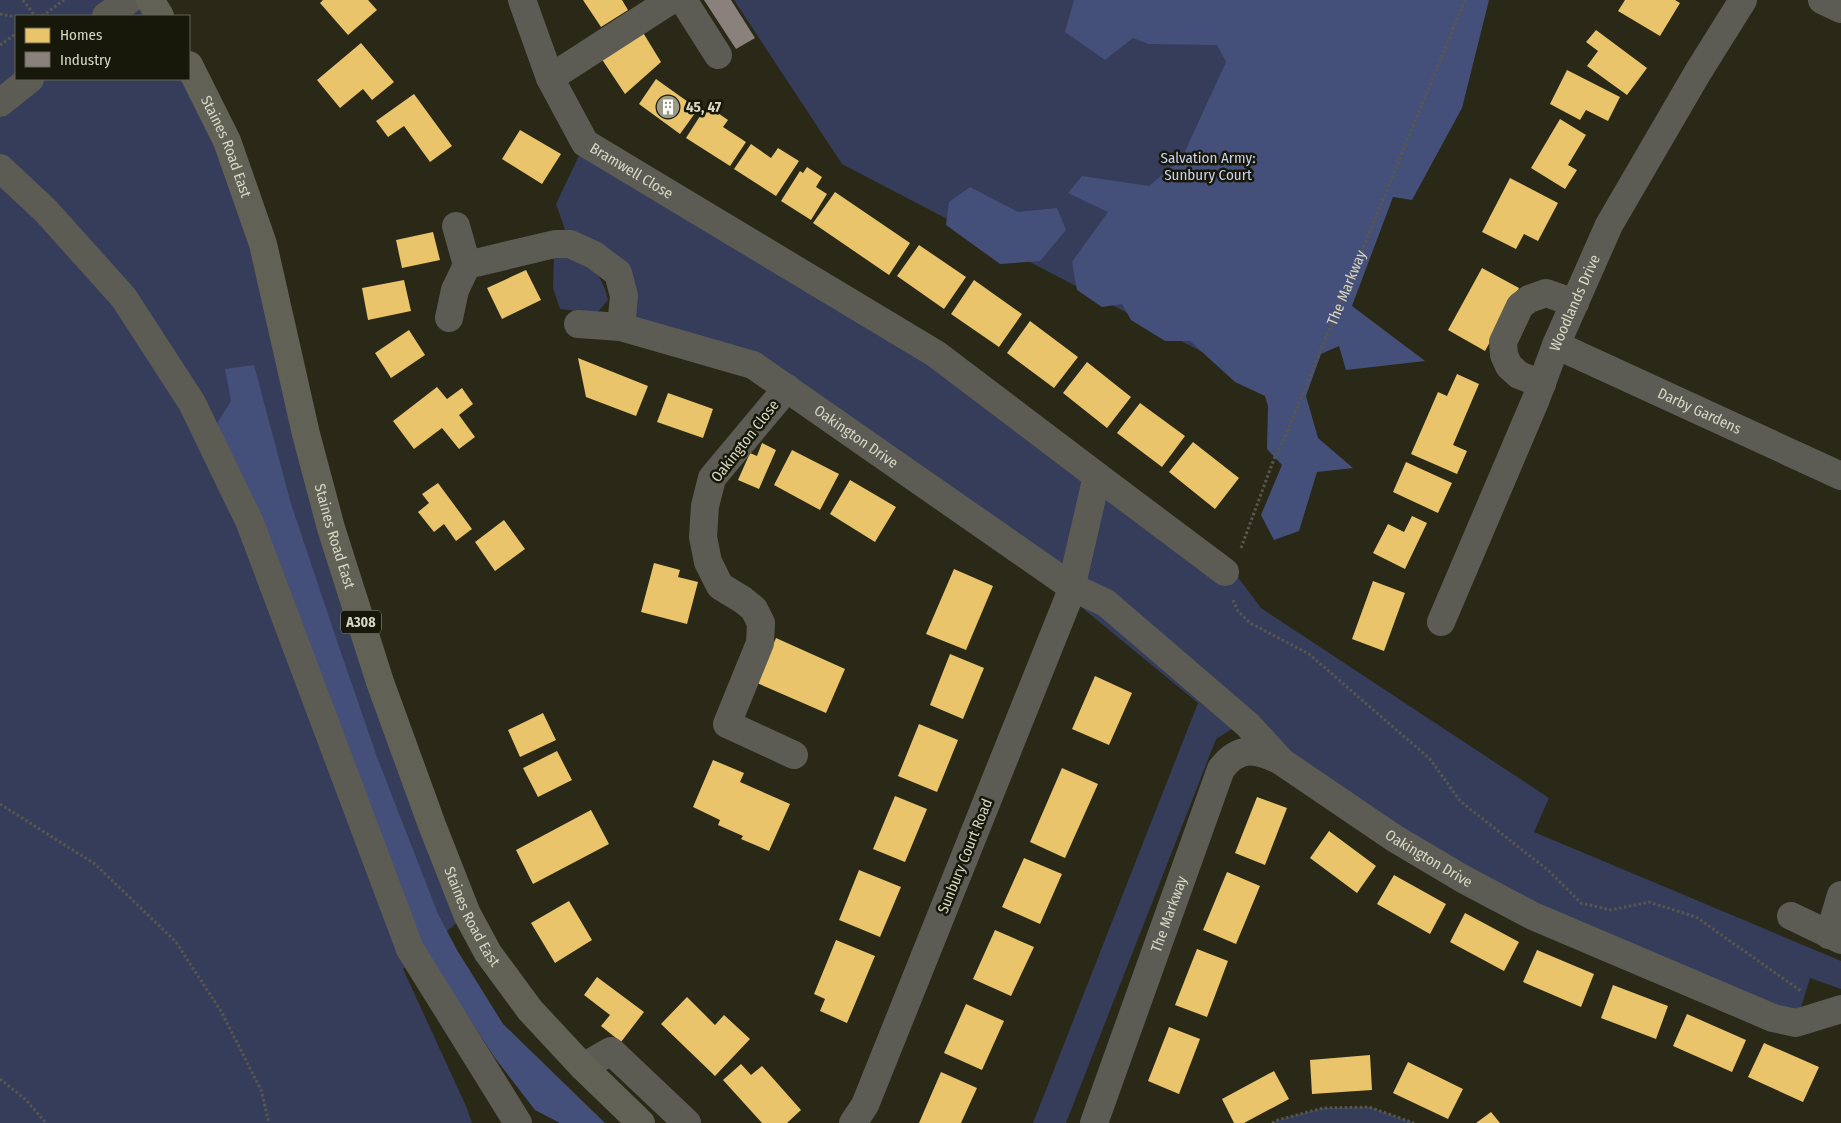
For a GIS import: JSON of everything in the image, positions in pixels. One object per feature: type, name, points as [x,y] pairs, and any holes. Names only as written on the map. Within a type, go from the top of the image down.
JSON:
[{"type":"highway","points":[[150,0],[159,15]]},
{"type":"highway","name":"Staines Road East","points":[[190,67],[226,141],[263,244],[306,434],[331,528],[380,682],[467,914],[488,953],[530,1010],[583,1067],[641,1123]]},
{"type":"street","points":[[107,15],[128,0]]},
{"type":"street","name":"Bramwell Close","points":[[522,0],[550,78],[586,142],[936,354],[1097,476]]},
{"type":"street","points":[[550,78],[671,0]]},
{"type":"street","points":[[683,0],[718,55]]},
{"type":"street","name":"Woodlands Drive","points":[[1441,622],[1608,225],[1742,0]]},
{"type":"street","points":[[1822,0],[1841,9]]},
{"type":"street","points":[[0,104],[29,80]]},
{"type":"street","points":[[0,168],[46,211],[124,298],[192,403],[250,523],[410,950],[518,1123]]},
{"type":"street","points":[[449,318],[454,290],[467,265],[456,226]]},
{"type":"street","points":[[467,265],[555,244],[570,244],[594,255],[618,273],[624,296],[621,327]]},
{"type":"street","points":[[1542,384],[1519,375],[1509,366],[1504,355],[1503,342],[1520,306],[1529,299],[1546,293],[1574,303]]},
{"type":"street","name":"Oakington Drive","points":[[578,324],[621,327],[753,365],[1072,587],[1106,603],[1248,725],[1282,762],[1394,838],[1463,879],[1533,916],[1773,1018],[1796,1023],[1841,1009]]},
{"type":"street","name":"Darby Gardens","points":[[1556,345],[1841,476]]},
{"type":"street","name":"Oakington Close","points":[[787,388],[712,478],[704,506],[704,537],[708,562],[720,586],[754,609],[761,623],[760,643],[727,724],[794,755]]},
{"type":"street","points":[[1072,587],[1097,476],[1228,573]]},
{"type":"street","name":"Sunbury Court Road","points":[[853,1123],[864,1105],[1072,587]]},
{"type":"street","name":"The Markway","points":[[1094,1123],[1221,769],[1232,758],[1247,751],[1264,752],[1282,762]]},
{"type":"street","points":[[1791,916],[1835,937],[1841,895]]},
{"type":"street","points":[[583,1067],[611,1051],[687,1123]]},
{"type":"path","points":[[23,0],[34,15]]},
{"type":"path","points":[[43,15],[64,0]]},
{"type":"path","name":"The Markway","points":[[1228,573],[1465,0]]},
{"type":"path","points":[[0,14],[15,16]]},
{"type":"path","points":[[0,45],[15,35]]},
{"type":"path","points":[[1228,573],[1230,592],[1238,611],[1250,623],[1309,654],[1430,759],[1460,801],[1549,871],[1581,903],[1611,910],[1649,902],[1696,917],[1798,990],[1841,1009]]},
{"type":"path","points":[[0,804],[95,864],[176,942],[227,1022],[261,1090],[269,1123]]},
{"type":"path","points":[[0,1079],[26,1098],[46,1123]]},
{"type":"path","points":[[1272,1123],[1323,1108],[1369,1107],[1414,1123]]},
{"type":"green space","points":[[0,0],[150,0],[159,15],[15,15],[15,80],[190,80],[190,68],[281,327],[467,914],[403,969],[472,1123],[0,1123]]},
{"type":"green space","name":"Salvation Army: Sunbury Court","points":[[734,0],[1458,0],[1294,400],[842,164]]},
{"type":"green space","points":[[1074,0],[1489,0],[1462,108],[1412,200],[1393,197],[1352,306],[1425,361],[1346,370],[1339,346],[1321,354],[1306,396],[1318,438],[1353,468],[1317,472],[1299,531],[1274,540],[1261,515],[1282,465],[1267,449],[1268,406],[1265,396],[1235,382],[1190,341],[1165,341],[1131,320],[1122,304],[1102,307],[1077,290],[1072,262],[1108,212],[1068,193],[1082,176],[1149,186],[1182,158],[1226,62],[1217,45],[1149,44],[1133,38],[1105,60],[1065,32]]},
{"type":"green space","points":[[585,143],[787,264],[1234,572],[1261,608],[1549,798],[1534,832],[1841,961],[1841,989],[1810,978],[1796,1023],[1533,916],[1243,722],[1216,739],[1066,1123],[1033,1123],[1198,703],[1069,597],[787,388],[621,327],[624,296],[570,244],[556,204]]},
{"type":"green space","points":[[970,187],[1018,212],[1057,208],[1066,230],[1040,261],[1000,264],[946,225],[949,202]]},
{"type":"green space","points":[[554,254],[574,259],[590,267],[596,273],[605,289],[608,300],[597,313],[560,309],[553,288]]},
{"type":"green space","points":[[254,365],[291,504],[377,757],[438,914],[457,950],[503,1024],[605,1123],[560,1123],[535,1110],[495,1058],[413,932],[327,690],[215,427],[231,401],[225,369]]},
{"type":"green space","points":[[1369,1107],[1414,1123],[1272,1123],[1323,1108]]},
{"type":"building: Homes","points":[[323,0],[368,0],[377,10],[348,35],[320,3]]},
{"type":"building: Homes","points":[[583,0],[622,0],[628,10],[601,27]]},
{"type":"building: Homes","points":[[1625,0],[1675,0],[1680,3],[1660,36],[1618,11]]},
{"type":"building: Homes","points":[[639,26],[661,62],[625,94],[597,52]]},
{"type":"building: Homes","points":[[1596,30],[1647,68],[1627,95],[1587,66],[1598,51],[1586,42]]},
{"type":"building: Homes","points":[[361,43],[394,82],[372,100],[363,89],[340,108],[317,80]]},
{"type":"building: Homes","points":[[1567,70],[1620,97],[1608,121],[1586,110],[1580,120],[1550,104]]},
{"type":"building: Homes","name":"45, 47","points":[[656,79],[698,109],[680,134],[639,104]]},
{"type":"building: Homes","points":[[414,94],[452,146],[430,162],[404,126],[388,137],[376,121]]},
{"type":"building: Homes","points":[[709,107],[728,120],[723,127],[746,142],[730,166],[686,138],[702,113],[705,114]]},
{"type":"building: Homes","points":[[1560,119],[1586,135],[1568,165],[1577,170],[1565,189],[1531,168]]},
{"type":"building: Homes","points":[[520,130],[561,154],[542,184],[502,159]]},
{"type":"building: Homes","points":[[751,144],[771,158],[778,148],[799,161],[776,196],[734,169]]},
{"type":"building: Homes","points":[[807,167],[822,177],[816,187],[827,194],[811,220],[781,201],[800,171],[803,173]]},
{"type":"building: Homes","points":[[1510,178],[1558,203],[1538,241],[1524,234],[1516,249],[1482,232]]},
{"type":"building: Homes","points":[[835,192],[910,243],[889,275],[813,223]]},
{"type":"building: Homes","points":[[433,232],[440,260],[402,268],[396,240]]},
{"type":"building: Homes","points":[[919,245],[966,277],[944,309],[897,276]]},
{"type":"building: Homes","points":[[1482,268],[1519,288],[1485,351],[1448,330]]},
{"type":"building: Homes","points":[[526,270],[541,300],[502,319],[487,288]]},
{"type":"building: Homes","points":[[404,280],[411,311],[368,320],[362,288]]},
{"type":"building: Homes","points":[[974,280],[1022,314],[999,347],[951,314]]},
{"type":"building: Homes","points":[[1030,321],[1078,357],[1054,388],[1007,353]]},
{"type":"building: Homes","points":[[409,330],[425,355],[391,378],[375,353]]},
{"type":"building: Homes","points":[[578,358],[648,386],[636,416],[586,397]]},
{"type":"building: Homes","points":[[1087,362],[1131,397],[1107,428],[1063,393]]},
{"type":"building: Homes","points":[[1457,374],[1479,384],[1453,445],[1467,451],[1457,474],[1411,454],[1438,392],[1447,396]]},
{"type":"building: Homes","points":[[437,387],[447,399],[462,388],[473,404],[459,415],[475,437],[459,449],[442,428],[414,449],[393,421]]},
{"type":"building: Homes","points":[[668,393],[713,409],[703,438],[657,422]]},
{"type":"building: Homes","points":[[1140,403],[1185,436],[1162,467],[1117,433]]},
{"type":"building: Homes","points":[[1193,442],[1239,478],[1215,509],[1169,472]]},
{"type":"building: Homes","points":[[762,443],[776,450],[759,489],[738,480],[750,453],[757,456]]},
{"type":"building: Homes","points":[[792,450],[839,474],[820,510],[774,485]]},
{"type":"building: Homes","points":[[1406,462],[1452,483],[1438,513],[1393,492]]},
{"type":"building: Homes","points":[[850,480],[896,507],[875,542],[830,514]]},
{"type":"building: Homes","points":[[438,483],[472,529],[456,541],[444,524],[434,532],[418,512],[429,503],[422,494]]},
{"type":"building: Homes","points":[[1412,516],[1427,523],[1405,569],[1373,553],[1388,524],[1404,532]]},
{"type":"building: Homes","points":[[504,520],[525,549],[495,571],[475,542]]},
{"type":"building: Homes","points":[[654,563],[680,570],[678,577],[698,582],[687,624],[641,612]]},
{"type":"building: Homes","points":[[954,569],[993,586],[966,650],[926,634]]},
{"type":"building: Homes","points":[[1373,581],[1405,593],[1384,651],[1352,639]]},
{"type":"building: Homes","points":[[776,638],[845,669],[826,713],[757,683]]},
{"type":"building: Homes","points":[[950,654],[984,668],[963,719],[930,705]]},
{"type":"building: Homes","points":[[1095,676],[1132,693],[1109,745],[1072,729]]},
{"type":"building: Homes","points":[[543,713],[556,740],[520,757],[508,730]]},
{"type":"building: Homes","points":[[919,724],[958,740],[937,792],[898,776]]},
{"type":"building: Homes","points":[[557,751],[572,780],[538,797],[523,768]]},
{"type":"building: Homes","points":[[713,760],[744,773],[740,782],[790,804],[769,851],[741,839],[743,836],[718,825],[720,820],[693,807]]},
{"type":"building: Homes","points":[[1062,768],[1098,784],[1065,858],[1030,842]]},
{"type":"building: Homes","points":[[895,796],[927,809],[905,862],[873,849]]},
{"type":"building: Homes","points":[[1257,797],[1287,808],[1265,865],[1235,853]]},
{"type":"building: Homes","points":[[591,810],[609,844],[533,884],[516,850]]},
{"type":"building: Homes","points":[[1329,831],[1376,866],[1357,893],[1310,858]]},
{"type":"building: Homes","points":[[1024,858],[1062,874],[1040,924],[1002,907]]},
{"type":"building: Homes","points":[[859,870],[901,887],[880,937],[839,920]]},
{"type":"building: Homes","points":[[1227,872],[1260,886],[1236,944],[1203,930]]},
{"type":"building: Homes","points":[[1394,875],[1446,904],[1430,934],[1377,904]]},
{"type":"building: Homes","points":[[569,901],[592,940],[555,963],[531,923]]},
{"type":"building: Homes","points":[[1465,913],[1519,942],[1504,971],[1450,942]]},
{"type":"building: Homes","points":[[995,930],[1034,947],[1011,996],[973,979]]},
{"type":"building: Homes","points":[[836,940],[875,956],[847,1023],[820,1011],[825,999],[814,994]]},
{"type":"building: Homes","points":[[1197,949],[1228,961],[1207,1017],[1175,1005]]},
{"type":"building: Homes","points":[[1537,950],[1594,974],[1581,1007],[1523,982]]},
{"type":"building: Homes","points":[[597,977],[644,1012],[621,1042],[601,1026],[610,1015],[584,995]]},
{"type":"building: Homes","points":[[1613,985],[1668,1006],[1656,1039],[1601,1018]]},
{"type":"building: Homes","points":[[687,997],[715,1025],[724,1015],[750,1039],[715,1076],[661,1024]]},
{"type":"building: Homes","points":[[966,1004],[1004,1021],[982,1070],[944,1053]]},
{"type":"building: Homes","points":[[1687,1014],[1746,1040],[1732,1072],[1673,1046]]},
{"type":"building: Homes","points":[[1169,1027],[1200,1039],[1179,1094],[1148,1081]]},
{"type":"building: Homes","points":[[1764,1043],[1819,1067],[1803,1102],[1748,1077]]},
{"type":"building: Homes","points":[[1370,1055],[1372,1090],[1312,1094],[1310,1060]]},
{"type":"building: Homes","points":[[1408,1062],[1463,1089],[1448,1119],[1393,1093]]},
{"type":"building: Homes","points":[[741,1064],[751,1075],[762,1066],[801,1110],[787,1123],[762,1123],[723,1080]]},
{"type":"building: Homes","points":[[1274,1071],[1289,1099],[1244,1123],[1234,1123],[1222,1099]]},
{"type":"building: Homes","points":[[941,1072],[977,1088],[961,1123],[919,1123]]},
{"type":"building: Homes","points":[[1491,1112],[1500,1123],[1476,1123]]},
{"type":"building: Industry","points":[[704,0],[731,0],[755,38],[736,49]]},
{"type":"place","name":"45, 47","points":[[668,107]]}]
